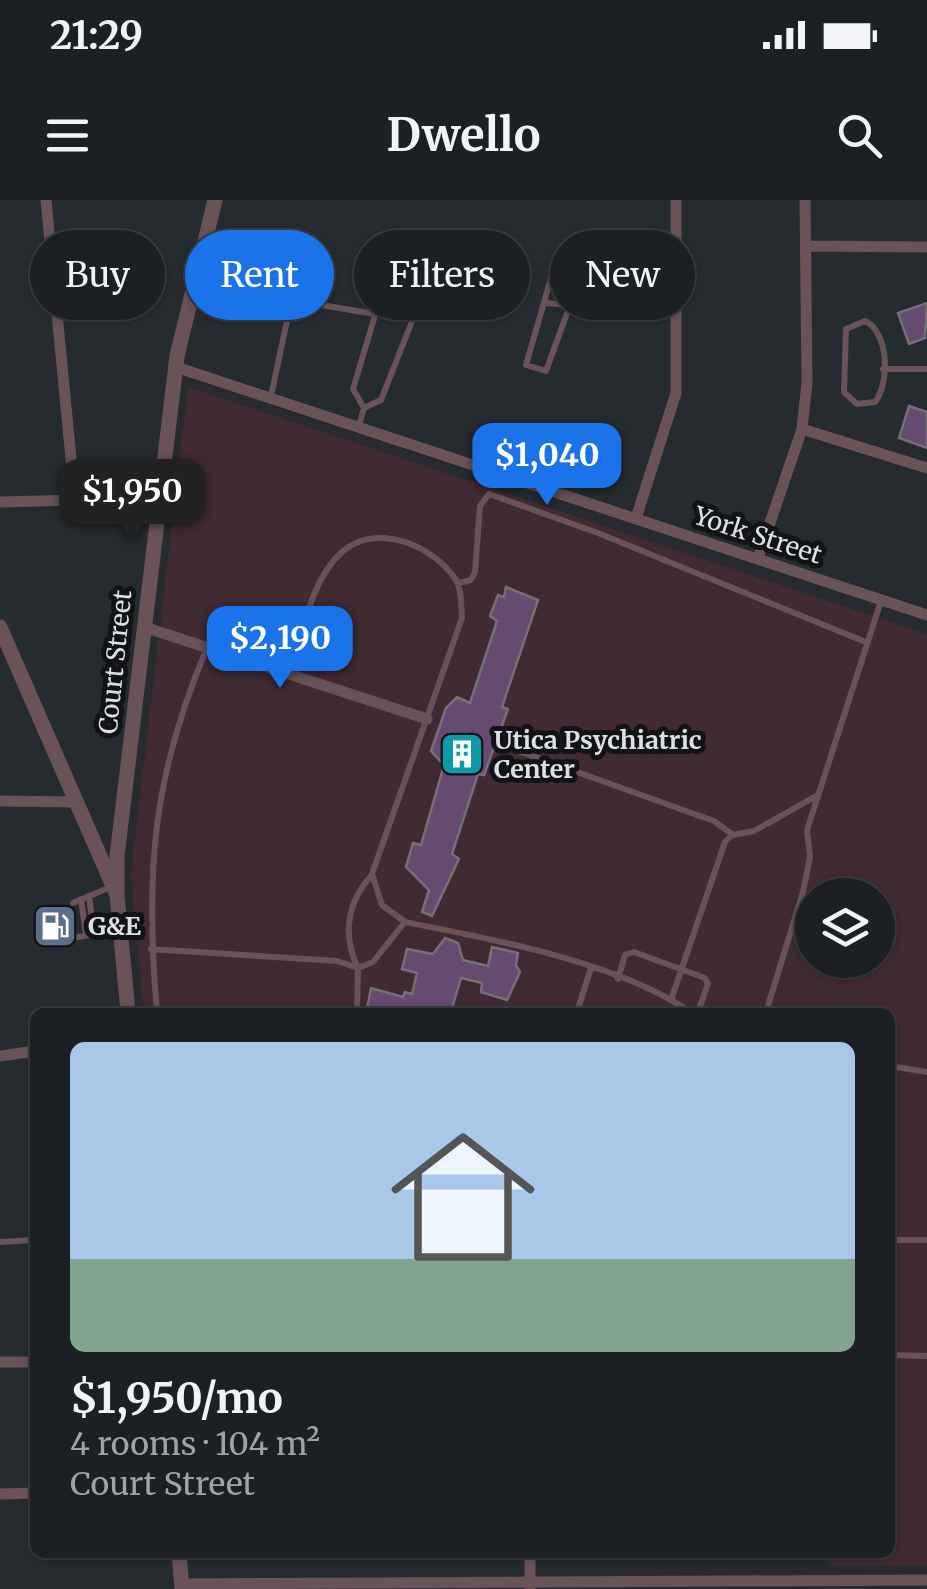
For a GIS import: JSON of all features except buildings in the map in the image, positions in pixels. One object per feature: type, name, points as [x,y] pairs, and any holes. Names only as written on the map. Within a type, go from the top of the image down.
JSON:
[{"type":"street","points":[[46,200],[73,479],[71,500]]},
{"type":"street","name":"Court Street","points":[[208,230],[215,200]]},
{"type":"street","points":[[674,230],[676,200]]},
{"type":"street","points":[[758,558],[802,429],[808,383],[806,200]]},
{"type":"street","points":[[806,246],[927,247]]},
{"type":"street","name":"Court Street","points":[[115,890],[159,498],[176,366],[187,320]]},
{"type":"street","points":[[636,518],[676,393],[671,320]]},
{"type":"street","name":"York Street","points":[[176,366],[927,614]]},
{"type":"street","points":[[802,429],[927,468]]},
{"type":"street","points":[[0,502],[159,498]]},
{"type":"street","points":[[0,627],[115,890],[128,1008]]},
{"type":"street","points":[[144,628],[290,672],[426,720]]},
{"type":"street","points":[[0,800],[75,802]]},
{"type":"street","points":[[0,1056],[30,1052]]},
{"type":"street","points":[[0,1362],[30,1362]]},
{"type":"street","points":[[0,1494],[30,1493]]},
{"type":"street","points":[[180,1558],[182,1586],[866,1584],[927,1580]]},
{"type":"street","points":[[530,1558],[530,1585]]},
{"type":"lane","points":[[550,285],[526,365],[546,370],[564,320]]},
{"type":"lane","points":[[546,303],[550,303]]},
{"type":"lane","points":[[271,396],[288,320]]},
{"type":"lane","points":[[364,408],[352,389],[373,320]]},
{"type":"lane","points":[[358,425],[364,408],[382,400],[414,320]]},
{"type":"lane","points":[[865,321],[878,331],[883,369],[882,390],[875,402],[857,404],[844,392],[846,329],[852,324],[865,321]]},
{"type":"lane","points":[[883,369],[927,369]]},
{"type":"lane","points":[[459,583],[471,580],[474,572],[480,506],[490,494],[598,532],[868,643]]},
{"type":"lane","points":[[290,672],[324,574],[342,551],[361,541],[398,539],[430,552],[459,583],[462,618],[372,874],[359,888],[349,916],[350,950],[358,968],[356,1008]]},
{"type":"lane","points":[[767,1008],[803,892],[810,857],[807,830],[882,600]]},
{"type":"lane","points":[[157,1008],[152,861],[166,760],[208,647]]},
{"type":"lane","points":[[507,747],[714,821],[734,835]]},
{"type":"lane","points":[[671,1000],[725,842],[734,835],[754,831],[819,794]]},
{"type":"lane","points":[[372,874],[382,905],[404,922],[592,968],[684,1008]]},
{"type":"lane","points":[[73,903],[115,890]]},
{"type":"lane","points":[[85,898],[86,935],[120,930]]},
{"type":"lane","points":[[152,949],[320,960],[358,968],[372,962],[404,922]]},
{"type":"lane","points":[[618,979],[629,952],[682,969],[708,981],[699,1008]]},
{"type":"lane","points":[[578,1008],[592,968]]},
{"type":"lane","points":[[895,1067],[927,1072]]},
{"type":"lane","points":[[0,1242],[30,1240]]},
{"type":"lane","points":[[895,1240],[927,1240]]},
{"type":"lane","points":[[895,1355],[927,1356]]},
{"type":"shaded area","points":[[188,387],[927,634],[927,1566],[829,1566],[828,1558],[895,1558],[895,1008],[144,1008],[131,874]]},
{"type":"place","name":"Utica Psychiatric Center","points":[[462,754]]},
{"type":"place","name":"G&E","points":[[55,926]]}]
